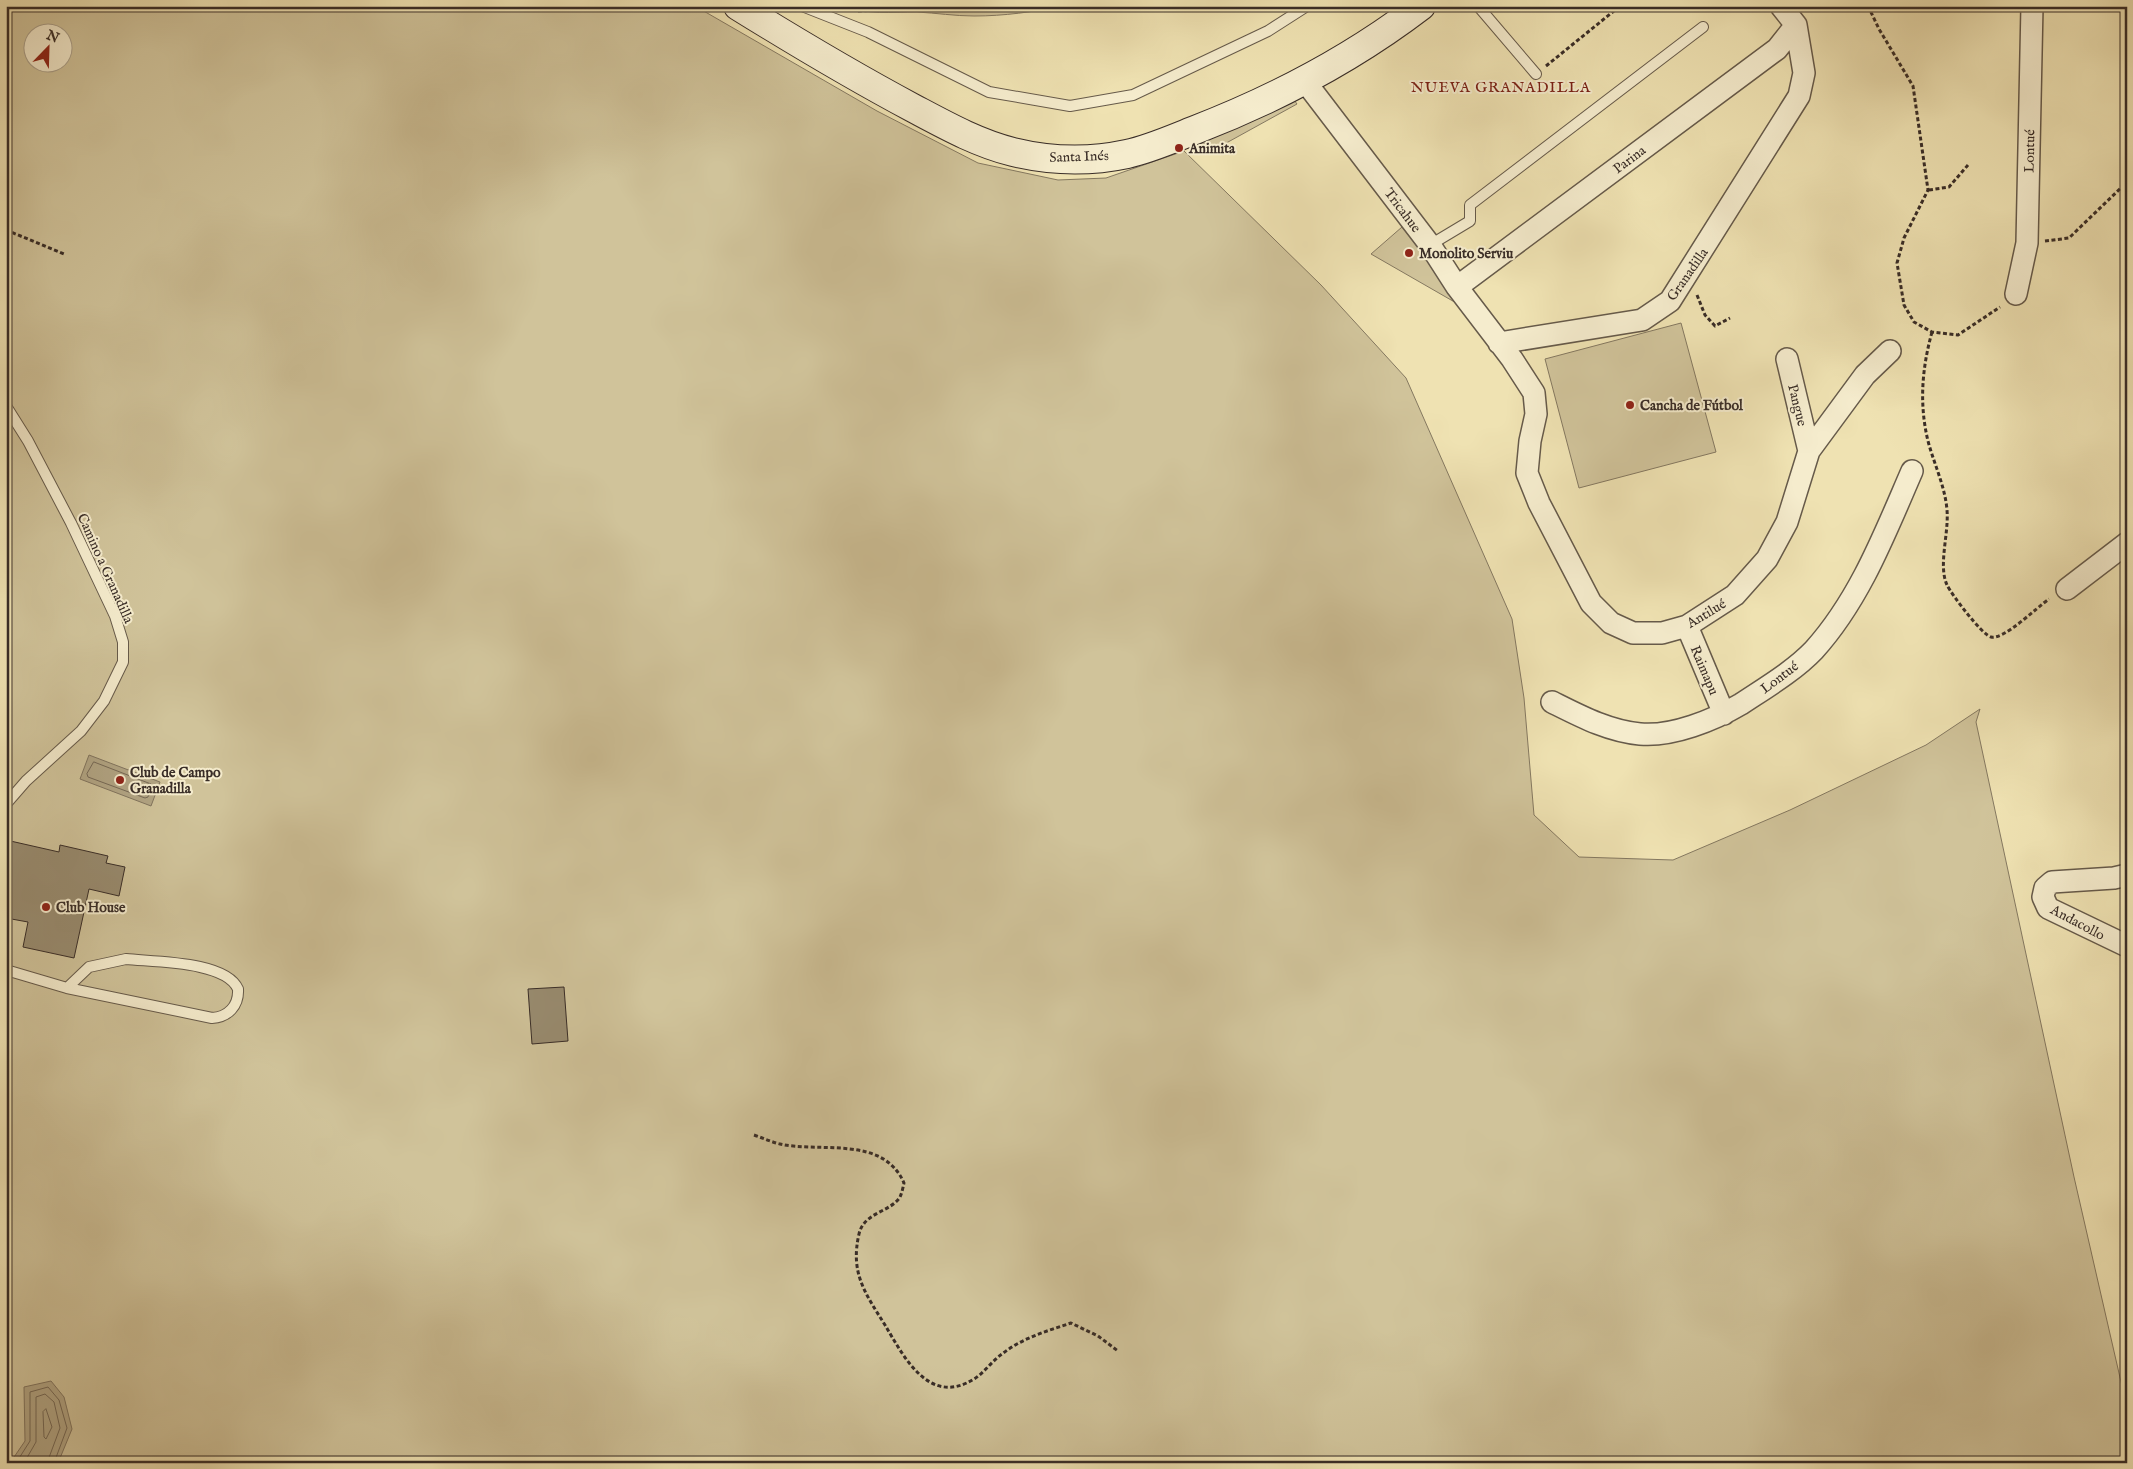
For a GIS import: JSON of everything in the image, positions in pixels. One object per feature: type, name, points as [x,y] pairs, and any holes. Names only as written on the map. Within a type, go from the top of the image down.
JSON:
[{"type":"main road","name":"Santa Inés","points":[[738,6],[849,74],[970,137],[992,146],[1037,157],[1067,159],[1105,157],[1149,148],[1245,110],[1304,80],[1386,34],[1421,6]]},
{"type":"street","points":[[1781,6],[1796,25]]},
{"type":"street","name":"Lontué","points":[[2016,294],[2027,243],[2032,6]]},
{"type":"street","name":"Granadilla","points":[[1499,343],[1642,320],[1670,301],[1799,96],[1804,73],[1796,25]]},
{"type":"street","name":"Parina","points":[[1457,287],[1777,49],[1796,25]]},
{"type":"street","name":"Tricahue","points":[[1304,80],[1430,245],[1457,287],[1499,343]]},
{"type":"street","name":"Antilué","points":[[1499,343],[1534,393],[1536,414],[1530,440],[1528,473],[1539,503],[1592,603],[1611,623],[1633,633],[1662,633],[1686,626],[1735,595],[1767,559],[1787,522],[1810,451],[1865,375],[1890,351]]},
{"type":"street","name":"Pangue","points":[[1788,359],[1810,451]]},
{"type":"street","name":"Lontué","points":[[1552,702],[1601,726],[1641,734],[1680,730],[1724,714],[1768,686],[1812,651],[1839,619],[1874,558],[1912,471]]},
{"type":"street","points":[[2068,590],[2127,543]]},
{"type":"street","name":"Raimapu","points":[[1686,626],[1724,714]]},
{"type":"street","name":"Andacollo","points":[[2127,875],[2114,878],[2052,882],[2045,888],[2043,897],[2048,908],[2127,946]]},
{"type":"lane","points":[[802,6],[906,50],[989,92],[1070,106],[1133,95],[1268,31],[1307,6]]},
{"type":"lane","points":[[1478,6],[1536,74]]},
{"type":"lane","points":[[1430,245],[1470,221],[1470,205],[1703,27]]},
{"type":"lane","name":"Camino a Granadilla","points":[[6,406],[28,441],[71,523],[115,616],[123,642],[123,662],[104,701],[80,731],[26,781],[6,804]]},
{"type":"lane","points":[[6,970],[67,988],[212,1018],[228,1014],[233,1009],[238,994],[236,984],[231,979],[206,968],[126,959],[89,967],[67,988]]},
{"type":"path","points":[[824,14],[963,6]]},
{"type":"path","points":[[1536,74],[1620,6]]},
{"type":"path","points":[[1868,6],[1878,29],[1914,86],[1928,190],[1904,238],[1897,262],[1904,305],[1914,322],[1932,332],[1958,335],[1995,312],[2016,294]]},
{"type":"path","points":[[1928,190],[1949,186],[1968,164]]},
{"type":"path","points":[[2027,243],[2070,238],[2127,182]]},
{"type":"path","points":[[6,230],[64,254]]},
{"type":"path","points":[[1688,273],[1705,315],[1710,321],[1715,326],[1730,318]]},
{"type":"path","points":[[1932,332],[1924,371],[1922,403],[1928,441],[1940,476],[1947,511],[1948,529],[1944,564],[1948,586],[1981,632],[1997,638],[2009,632],[2049,599],[2068,590]]},
{"type":"path","points":[[754,1135],[780,1144],[823,1148],[850,1148],[864,1151],[891,1162],[900,1173],[904,1183],[900,1198],[892,1206],[875,1212],[859,1231],[855,1262],[862,1287],[893,1338],[916,1372],[932,1384],[952,1389],[974,1379],[1003,1353],[1033,1335],[1071,1323],[1098,1336],[1118,1351]]},
{"type":"shaded area","name":"Club de Campo Granadilla","points":[[6,6],[695,6],[877,111],[978,163],[1058,180],[1106,178],[1184,151],[1321,285],[1406,378],[1512,619],[1524,698],[1534,815],[1579,857],[1673,860],[1790,810],[1926,745],[1980,709],[1976,722],[2074,1177],[2127,1408],[2127,1463],[6,1463]]},
{"type":"shaded area","points":[[842,6],[1061,6],[1018,13],[960,16],[917,12],[870,12]]},
{"type":"shaded area","points":[[1294,100],[1297,104],[1219,147],[1195,142]]},
{"type":"shaded area","points":[[1402,227],[1462,301],[1458,304],[1371,254]]},
{"type":"shaded area","name":"Cancha de Fútbol","points":[[1681,323],[1716,452],[1579,488],[1545,359]]},
{"type":"water","name":"Club de Campo Granadilla","points":[[89,755],[160,782],[151,806],[80,779]]},
{"type":"water","points":[[51,1381],[64,1397],[72,1429],[58,1463],[10,1463],[25,1441],[24,1387]]},
{"type":"building","name":"Club House","points":[[6,840],[59,852],[60,845],[108,856],[106,863],[125,867],[119,896],[89,889],[74,958],[23,947],[28,922],[6,918]]},
{"type":"building","points":[[564,987],[568,1041],[532,1044],[528,989]]},
{"type":"place","name":"Animita","points":[[1179,148]]},
{"type":"place","name":"Monolito Serviu","points":[[1409,253]]},
{"type":"place","name":"Cancha de Fútbol","points":[[1630,405]]},
{"type":"place","name":"Club de Campo Granadilla","points":[[120,780]]},
{"type":"place","name":"Club House","points":[[46,907]]},
{"type":"district","name":"NUEVA GRANADILLA","points":[[1501,87]]}]
